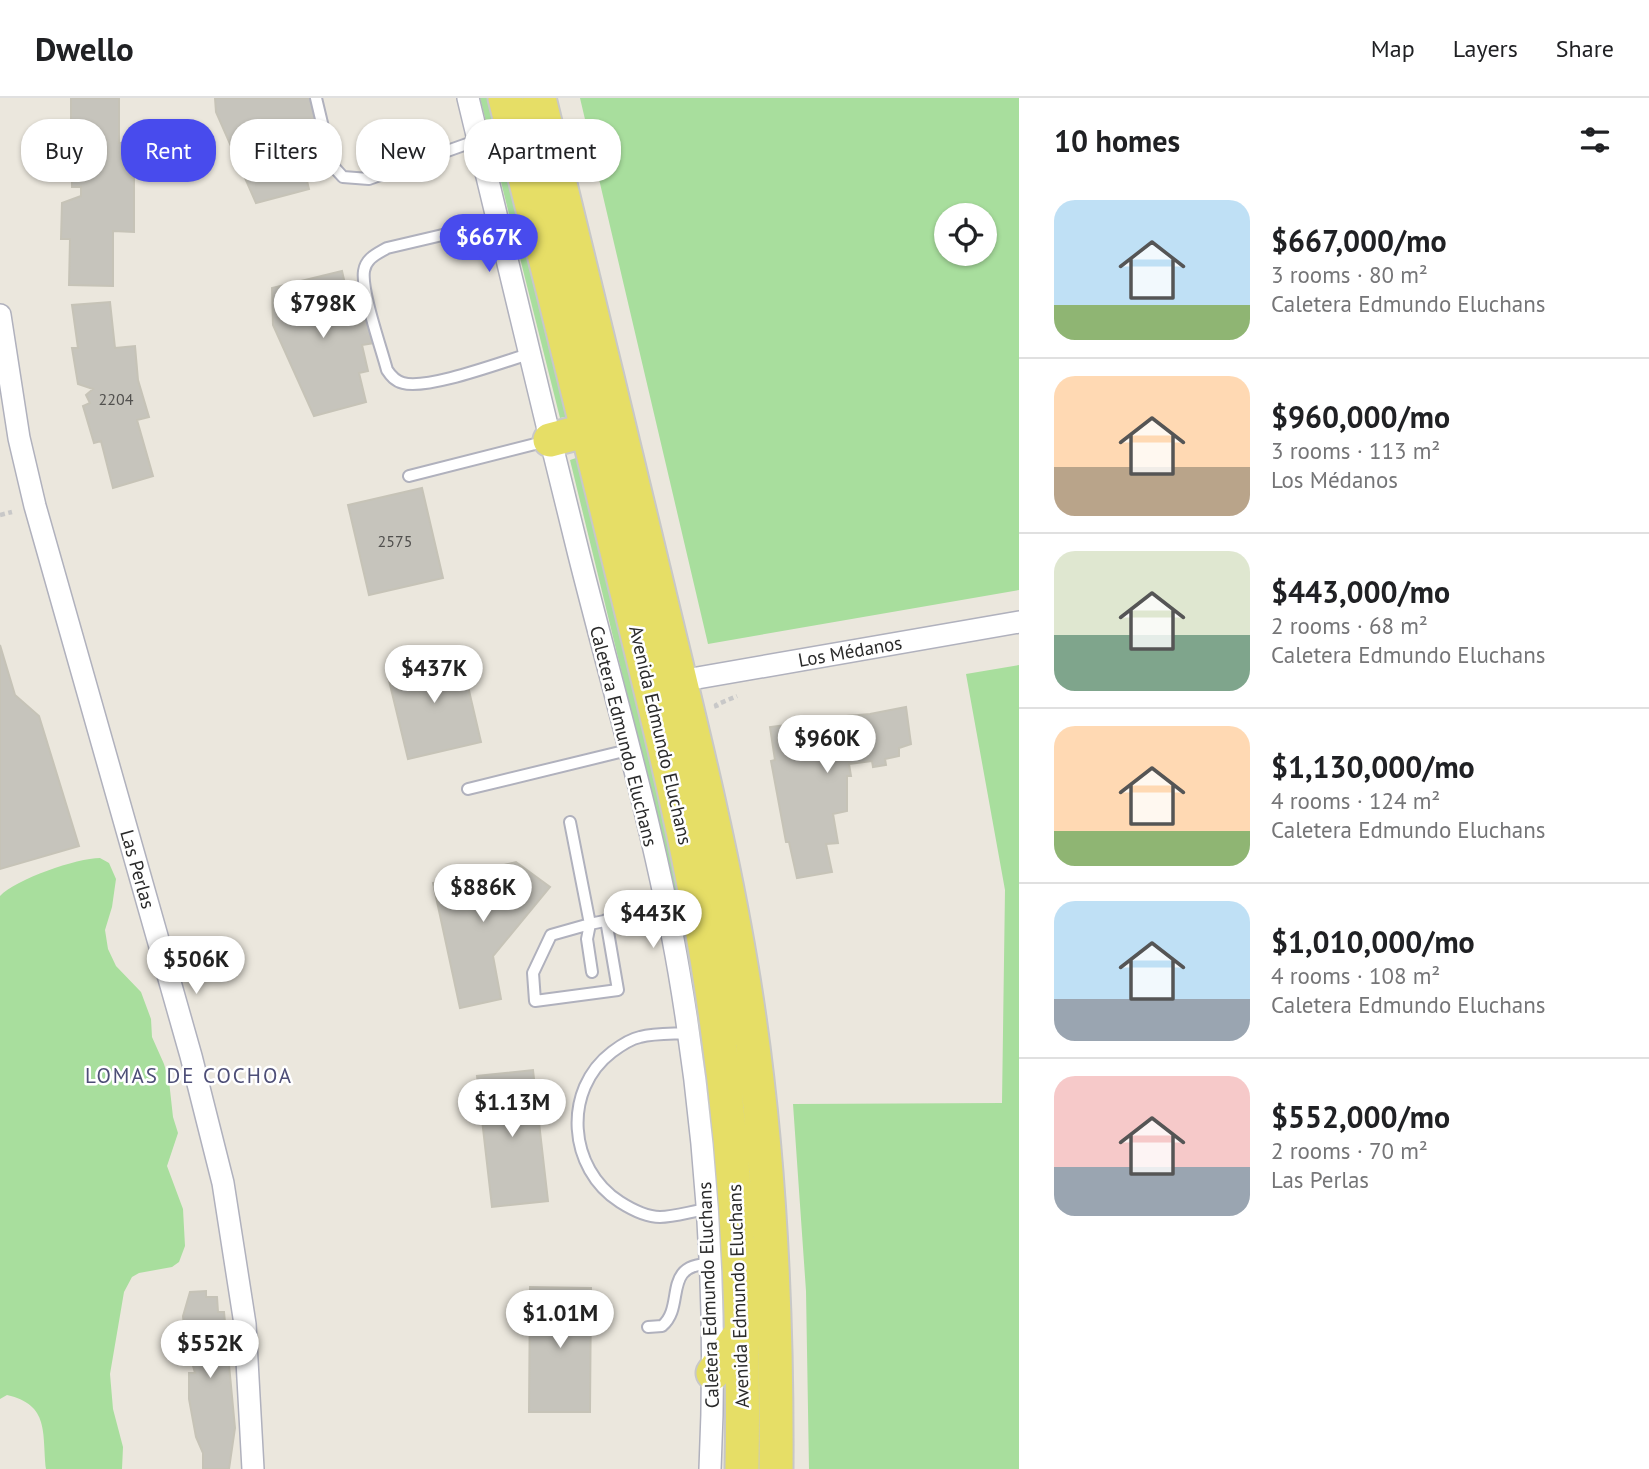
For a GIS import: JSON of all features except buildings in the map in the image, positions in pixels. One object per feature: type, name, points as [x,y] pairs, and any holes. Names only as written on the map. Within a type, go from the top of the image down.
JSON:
[{"type":"main road","name":"Avenida Edmundo Eluchans","points":[[505,98],[675,788],[704,942],[731,1150],[742,1332],[741,1469]]},
{"type":"main road","name":"Avenida Edmundo Eluchans","points":[[539,98],[704,776],[741,969],[764,1150],[772,1264],[776,1469]]},
{"type":"main road","points":[[550,440],[588,430],[606,430],[622,439]]},
{"type":"main road","points":[[713,1373],[742,1332],[761,1297],[772,1264]]},
{"type":"street","name":"Caletera Edmundo Eluchans","points":[[468,98],[473,119]]},
{"type":"street","name":"Caletera Edmundo Eluchans","points":[[488,182],[666,908],[688,1033],[708,1209],[713,1373],[710,1469]]},
{"type":"street","name":"Las Perlas","points":[[0,315],[19,438],[35,506],[194,1069],[223,1183],[245,1324],[253,1469]]},
{"type":"street","name":"Los Médanos","points":[[680,681],[1019,622]]},
{"type":"lane","points":[[316,98],[332,165],[343,177],[369,178],[464,145]]},
{"type":"lane","points":[[498,222],[387,248],[371,257],[364,270],[366,289],[387,370],[393,379],[401,383],[430,383],[529,354]]},
{"type":"lane","points":[[408,476],[550,440]]},
{"type":"lane","points":[[468,789],[628,750]]},
{"type":"lane","points":[[570,822],[590,924],[587,939],[592,972]]},
{"type":"lane","points":[[606,920],[618,990],[535,1001],[533,973],[551,935],[606,920],[666,908]]},
{"type":"lane","points":[[688,1033],[639,1037],[607,1056],[595,1070],[582,1095],[577,1122],[578,1141],[591,1174],[601,1187],[627,1207],[659,1217],[708,1209]]},
{"type":"lane","points":[[648,1327],[662,1326],[670,1317],[676,1285],[686,1271],[710,1265]]},
{"type":"path","points":[[0,515],[12,512]]},
{"type":"green space","points":[[480,98],[492,98],[497,119],[485,119]]},
{"type":"green space","points":[[580,98],[1019,98],[1019,590],[708,644],[600,182],[621,182],[621,119],[585,119]]},
{"type":"green space","points":[[501,182],[512,182],[569,416],[560,418]]},
{"type":"green space","points":[[579,457],[699,966],[731,1311],[721,1317],[689,968],[677,900],[570,460]]},
{"type":"green space","points":[[1019,665],[1019,1469],[809,1469],[806,1291],[793,1104],[1002,1103],[1005,890],[966,674]]},
{"type":"green space","points":[[100,858],[109,863],[116,879],[105,930],[108,949],[116,966],[141,992],[151,1019],[152,1037],[169,1081],[173,1117],[178,1133],[167,1166],[183,1209],[185,1246],[179,1262],[172,1267],[139,1273],[132,1277],[124,1292],[110,1374],[113,1409],[123,1447],[122,1469],[46,1469],[43,1432],[37,1413],[21,1400],[7,1395],[0,1399],[0,896],[19,883],[47,871]]},
{"type":"district","name":"LOMAS DE COCHOA","points":[[189,1076]]}]
